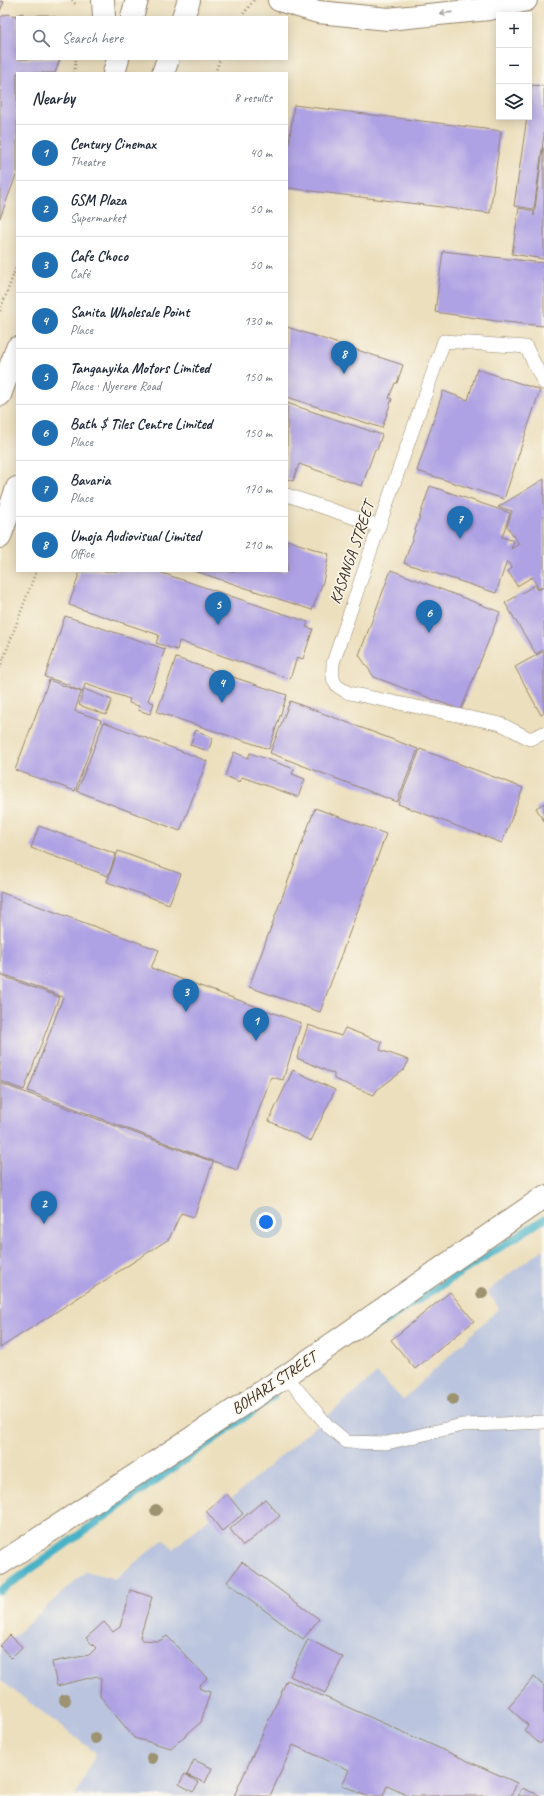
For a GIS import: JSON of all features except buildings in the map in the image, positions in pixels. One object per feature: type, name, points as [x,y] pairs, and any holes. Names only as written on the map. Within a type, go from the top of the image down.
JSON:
[{"type":"main road","points":[[103,0],[104,16]]},
{"type":"main road","points":[[132,16],[137,0]]},
{"type":"main road","points":[[183,16],[189,0]]},
{"type":"main road","points":[[279,0],[318,12],[388,19],[489,9],[526,0]]},
{"type":"main road","points":[[103,72],[104,60]]},
{"type":"main road","points":[[114,72],[118,60]]},
{"type":"main road","points":[[163,72],[168,60]]},
{"type":"main road","points":[[0,395],[16,351]]},
{"type":"main road","points":[[0,537],[16,491]]},
{"type":"main road","name":"BOHARI STREET","points":[[0,1564],[286,1376],[544,1197]]},
{"type":"lane","name":"KASANGA STREET","points":[[544,383],[526,347],[444,341],[333,663],[332,679],[337,688],[349,693],[501,724],[530,739],[544,733]]},
{"type":"lane","points":[[288,495],[379,526]]},
{"type":"lane","points":[[286,1376],[328,1426],[347,1442],[387,1443],[462,1424],[544,1422]]},
{"type":"path","points":[[242,16],[254,0]]},
{"type":"path","points":[[74,72],[76,60]]},
{"type":"path","points":[[215,72],[220,60]]},
{"type":"path","points":[[0,311],[16,268]]},
{"type":"path","points":[[0,668],[36,572]]},
{"type":"shaded area","points":[[544,1249],[544,1796],[75,1796],[96,1753],[0,1680],[0,1649],[86,1571],[115,1579],[164,1539],[173,1549],[377,1373],[403,1400],[499,1308],[487,1292],[510,1273]]},
{"type":"waterway","points":[[365,1334],[544,1219]]},
{"type":"waterway","points":[[0,1591],[273,1397]]},
{"type":"place","name":"Umoja Audiovisual Limited","points":[[344,374]]},
{"type":"place","name":"Bavaria","points":[[460,539]]},
{"type":"place","name":"Tanganyika Motors Limited","points":[[218,625]]},
{"type":"place","name":"Bath $ Tiles Centre Limited","points":[[429,633]]},
{"type":"place","name":"Sanita Wholesale Point","points":[[222,703]]},
{"type":"place","name":"Cafe Choco","points":[[186,1012]]},
{"type":"place","name":"Century Cinemax","points":[[256,1041]]},
{"type":"place","name":"GSM Plaza","points":[[44,1224]]}]
